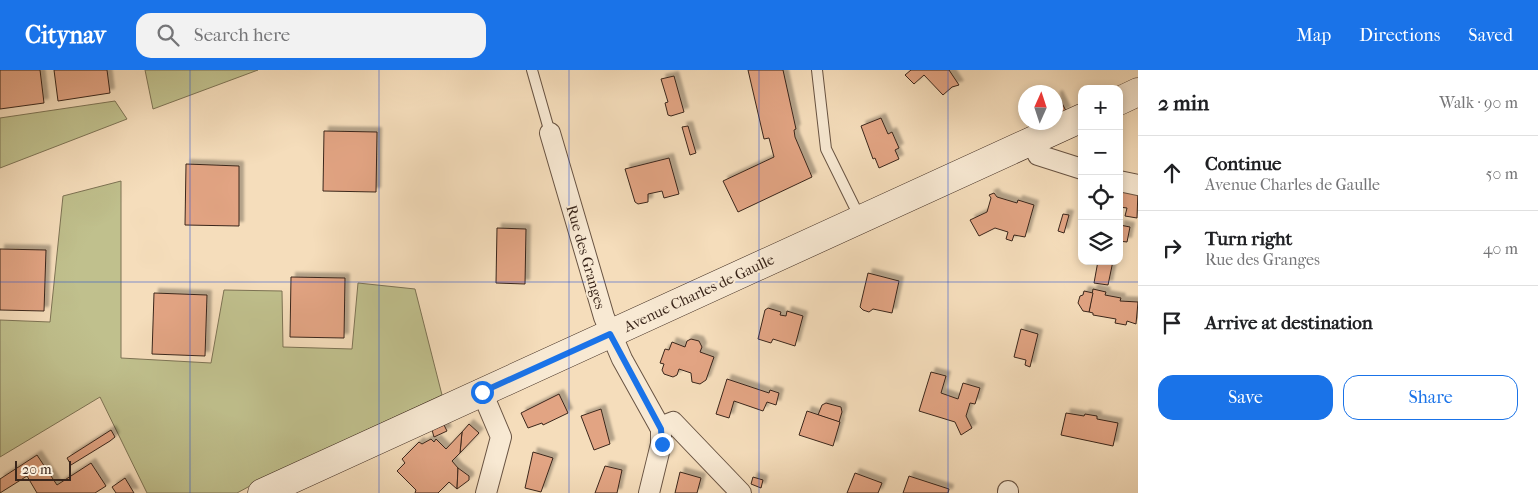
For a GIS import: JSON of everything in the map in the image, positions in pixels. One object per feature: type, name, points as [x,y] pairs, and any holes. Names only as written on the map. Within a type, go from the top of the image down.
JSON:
[{"type":"main road","points":[[1123,99],[1138,92]]},
{"type":"main road","name":"Avenue Charles de Gaulle","points":[[262,493],[1078,120]]},
{"type":"street","name":"Rue des Granges","points":[[550,133],[610,334],[660,427],[662,444],[649,493]]},
{"type":"street","points":[[1031,141],[1038,155],[1078,168]]},
{"type":"street","points":[[1123,182],[1138,185]]},
{"type":"street","points":[[482,392],[501,437],[486,493]]},
{"type":"street","points":[[660,427],[673,422],[741,493]]},
{"type":"lane","name":"Rue des Granges","points":[[532,70],[550,133]]},
{"type":"lane","points":[[817,70],[826,149],[861,219]]},
{"type":"green space","points":[[145,70],[258,70],[153,109]]},
{"type":"green space","points":[[115,101],[127,119],[0,168],[0,118]]},
{"type":"green space","points":[[121,181],[121,358],[211,363],[224,290],[282,291],[283,347],[352,349],[358,283],[415,289],[442,395],[272,474],[237,493],[147,493],[100,397],[0,457],[0,320],[50,322],[63,196]]},
{"type":"building","points":[[0,70],[40,70],[44,103],[0,109]]},
{"type":"building","points":[[54,70],[107,70],[110,93],[58,101]]},
{"type":"building","points":[[748,70],[783,70],[796,129],[794,130],[795,137],[812,177],[738,212],[723,181],[774,157],[769,138],[764,139]]},
{"type":"building","points":[[911,70],[949,70],[959,85],[952,87],[943,95],[924,75],[914,84],[905,75]]},
{"type":"building","points":[[674,76],[684,112],[671,116],[668,115],[665,103],[668,102],[661,79]]},
{"type":"building","points":[[881,118],[888,134],[892,132],[899,148],[895,150],[899,159],[879,168],[875,158],[873,159],[861,126]]},
{"type":"building","points":[[688,126],[696,153],[690,155],[682,127]]},
{"type":"building","points":[[324,131],[377,132],[376,192],[323,191]]},
{"type":"building","points":[[669,158],[679,194],[664,198],[662,191],[648,194],[648,202],[638,204],[635,202],[625,169]]},
{"type":"building","points":[[186,164],[239,166],[239,226],[185,225]]},
{"type":"building","points":[[1123,187],[1138,190],[1137,218],[1125,216],[1127,208],[1123,208]]},
{"type":"building","points":[[994,193],[997,197],[1017,203],[1018,200],[1034,205],[1025,237],[1014,235],[1012,241],[1006,239],[1008,232],[995,228],[979,236],[970,220],[987,212],[991,198],[989,195]]},
{"type":"building","points":[[1063,214],[1069,215],[1064,233],[1058,231]]},
{"type":"building","points":[[1123,226],[1130,227],[1127,242],[1123,242]]},
{"type":"building","points":[[497,228],[526,229],[525,284],[496,283]]},
{"type":"building","points":[[0,249],[46,250],[44,311],[0,310]]},
{"type":"building","points":[[1097,265],[1112,265],[1108,285],[1094,283]]},
{"type":"building","points":[[868,273],[899,281],[892,313],[873,309],[869,312],[860,307]]},
{"type":"building","points":[[291,277],[345,278],[344,338],[290,337]]},
{"type":"building","points":[[1093,289],[1106,292],[1105,295],[1121,298],[1120,301],[1138,302],[1136,324],[1127,321],[1126,325],[1115,323],[1116,319],[1093,315],[1093,313],[1089,312]]},
{"type":"building","points":[[1084,291],[1093,293],[1089,312],[1083,311],[1078,303]]},
{"type":"building","points":[[154,293],[207,295],[205,356],[152,354]]},
{"type":"building","points":[[768,308],[781,312],[780,315],[786,316],[787,311],[803,316],[795,346],[773,339],[771,343],[758,339],[765,310]]},
{"type":"building","points":[[1021,329],[1038,334],[1030,367],[1025,365],[1026,360],[1014,357]]},
{"type":"building","points":[[691,339],[699,341],[702,347],[700,352],[714,357],[706,380],[700,384],[692,382],[691,373],[679,369],[677,375],[673,377],[664,374],[662,370],[664,364],[660,363],[665,349],[669,350],[672,342],[685,347],[687,341]]},
{"type":"building","points":[[931,372],[946,376],[941,393],[958,399],[963,383],[980,388],[975,404],[970,403],[966,416],[972,428],[961,435],[955,422],[919,411]]},
{"type":"building","points":[[727,379],[769,393],[770,390],[779,393],[776,405],[767,402],[763,411],[734,401],[729,418],[716,414]]},
{"type":"building","points":[[559,394],[568,413],[543,425],[542,423],[528,428],[521,413]]},
{"type":"building","points":[[826,403],[841,407],[842,412],[839,422],[818,415],[822,405]]},
{"type":"building","points":[[601,409],[610,444],[594,450],[581,416]]},
{"type":"building","points":[[807,411],[840,422],[833,446],[799,435]]},
{"type":"building","points":[[1066,413],[1097,416],[1097,419],[1118,423],[1113,446],[1061,435]]},
{"type":"building","points":[[469,424],[479,433],[460,453],[462,432]]},
{"type":"building","points":[[444,425],[447,431],[434,437],[432,430]]},
{"type":"building","points":[[111,430],[115,437],[71,465],[67,458]]},
{"type":"building","points":[[462,432],[460,453],[452,461],[458,468],[457,489],[449,482],[438,493],[415,493],[416,490],[397,471],[405,463],[402,459],[419,442],[422,444],[431,439],[434,442],[436,439],[446,449]]},
{"type":"building","points":[[533,452],[553,458],[541,492],[525,488]]},
{"type":"building","points":[[37,455],[57,485],[91,463],[106,486],[95,493],[37,493],[27,476],[0,493],[0,479]]},
{"type":"building","points":[[605,466],[622,470],[617,493],[595,493]]},
{"type":"building","points":[[458,468],[469,476],[469,480],[457,489]]},
{"type":"building","points":[[680,472],[701,478],[697,493],[675,493]]},
{"type":"building","points":[[855,473],[882,483],[878,493],[847,493]]},
{"type":"building","points":[[909,476],[949,489],[948,493],[903,493]]},
{"type":"building","points":[[753,477],[763,480],[761,488],[751,484]]},
{"type":"building","points":[[125,478],[134,493],[116,493],[112,487]]},
{"type":"route","points":[[482,392],[610,334],[661,429],[662,444]]}]
